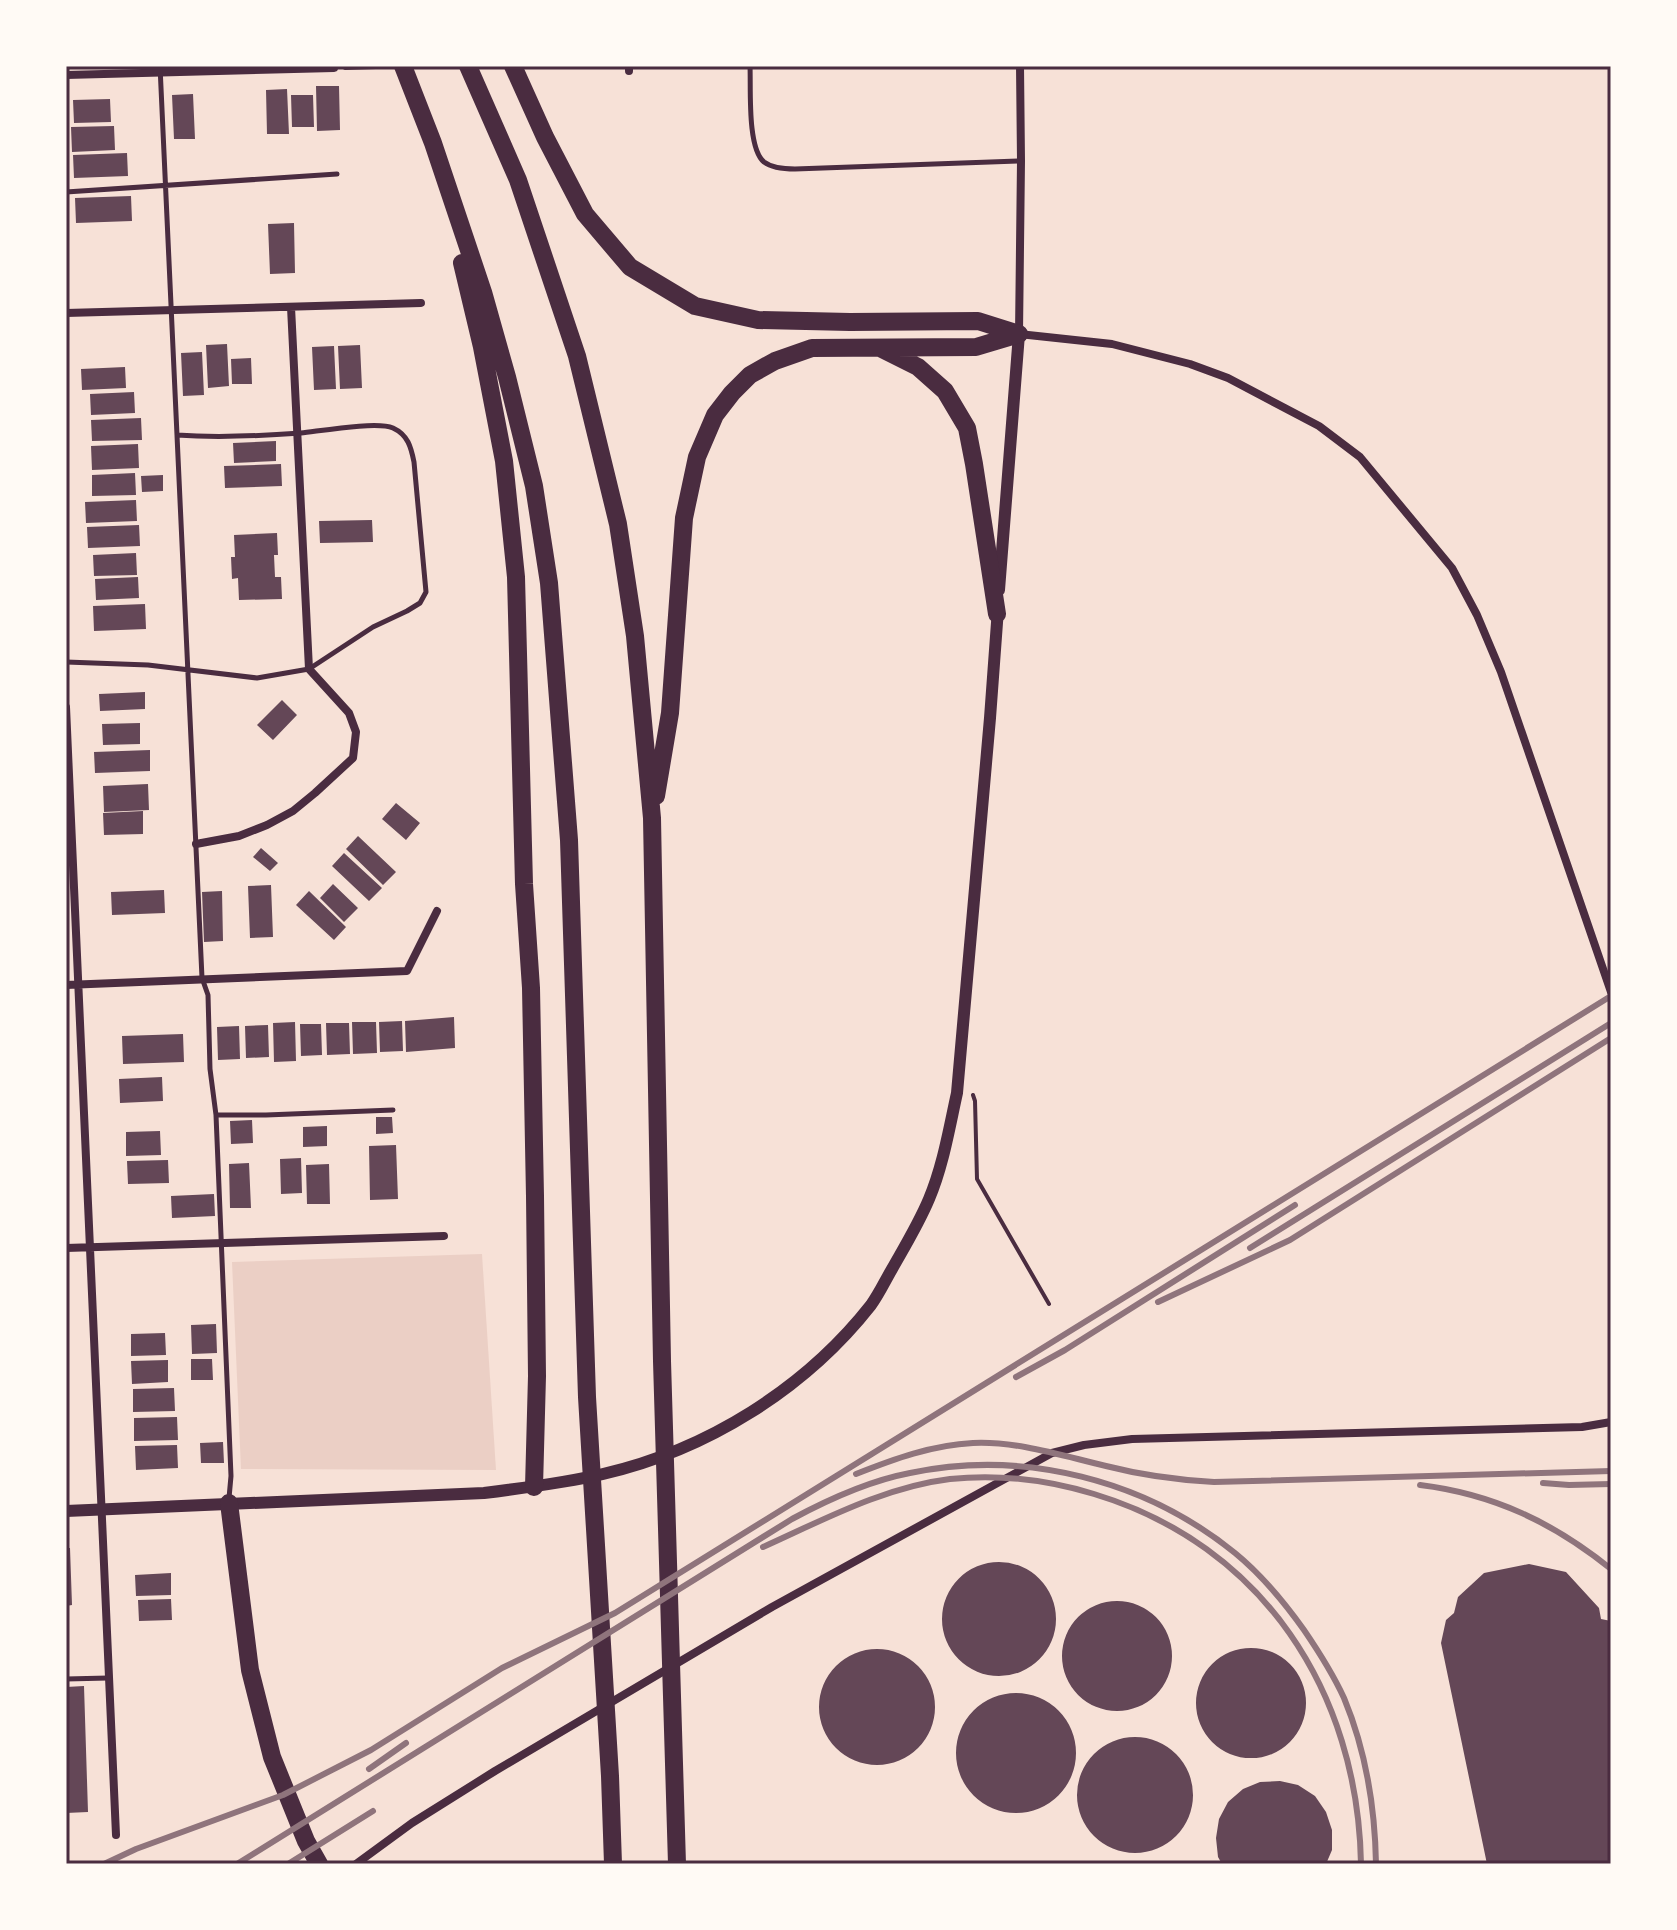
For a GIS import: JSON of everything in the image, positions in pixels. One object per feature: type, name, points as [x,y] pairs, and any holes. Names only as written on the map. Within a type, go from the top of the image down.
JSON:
[{"type":"highway","points":[[403,66],[433,143],[483,292],[534,486],[549,583],[569,840],[587,1397],[613,1864]]},
{"type":"highway","points":[[468,66],[518,180],[577,356],[618,524],[635,636],[652,818],[662,1361],[677,1864]]},
{"type":"highway","points":[[513,66],[585,214],[630,267],[695,306],[758,320],[978,321],[1019,334]]},
{"type":"highway","points":[[433,143],[482,347],[504,461],[516,577],[524,884],[531,988],[537,1376],[534,1487]]},
{"type":"highway","points":[[652,818],[670,713],[684,518],[697,457],[715,415],[750,375],[775,361],[812,348],[976,347],[1019,334]]},
{"type":"highway","points":[[878,347],[918,367],[945,391],[967,428],[997,614]]},
{"type":"highway","points":[[229,1503],[250,1670],[272,1757],[306,1841],[319,1864]]},
{"type":"street","points":[[66,1511],[484,1493],[605,1473],[660,1456],[705,1437],[753,1411],[814,1367],[873,1302],[930,1198],[945,1150],[957,1093],[1019,334],[1020,66]]},
{"type":"street","points":[[66,75],[160,70],[334,68]]},
{"type":"street","points":[[66,313],[421,303]]},
{"type":"street","points":[[196,844],[239,836],[293,811],[353,758],[356,732],[349,713],[309,669],[291,307]]},
{"type":"street","points":[[1019,334],[1112,344],[1190,364],[1228,378],[1319,426],[1360,457],[1452,568],[1477,615],[1506,686],[1611,992]]},
{"type":"street","points":[[66,707],[116,1835]]},
{"type":"street","points":[[66,985],[407,971],[437,911]]},
{"type":"street","points":[[66,1248],[444,1236]]},
{"type":"street","points":[[356,1864],[412,1823],[495,1771],[772,1607],[1052,1453],[1132,1439],[1582,1427],[1611,1422]]},
{"type":"lane","points":[[750,66],[754,142],[765,163],[795,169],[1021,161]]},
{"type":"lane","points":[[160,70],[202,978],[208,995],[210,1069],[216,1115],[231,1476],[229,1503]]},
{"type":"lane","points":[[66,192],[337,174]]},
{"type":"lane","points":[[66,662],[148,665],[257,678],[309,669],[373,627],[420,603],[426,592],[411,447],[404,435],[390,426],[218,437],[177,435]]},
{"type":"lane","points":[[216,1115],[393,1110]]},
{"type":"lane","points":[[66,1679],[109,1678]]},
{"type":"path","points":[[334,68],[376,67]]},
{"type":"path","points":[[959,1062],[975,1101],[977,1179],[1049,1304]]},
{"type":"shaded area","points":[[482,1254],[496,1470],[241,1469],[232,1262]]},
{"type":"building","points":[[316,86],[339,86],[340,130],[317,131]]},
{"type":"building","points":[[287,89],[289,134],[267,134],[266,90]]},
{"type":"building","points":[[193,94],[195,139],[174,139],[172,95]]},
{"type":"building","points":[[291,95],[313,95],[314,127],[292,127]]},
{"type":"building","points":[[110,99],[111,122],[74,123],[73,100]]},
{"type":"building","points":[[114,126],[115,150],[72,152],[71,127]]},
{"type":"building","points":[[127,153],[128,176],[74,178],[73,155]]},
{"type":"building","points":[[131,196],[132,221],[76,223],[75,198]]},
{"type":"building","points":[[294,223],[295,273],[270,274],[268,224]]},
{"type":"building","points":[[227,344],[229,386],[208,388],[206,345]]},
{"type":"building","points":[[360,345],[362,388],[340,389],[338,346]]},
{"type":"building","points":[[334,346],[336,389],[314,390],[312,347]]},
{"type":"building","points":[[202,352],[204,395],[183,396],[181,353]]},
{"type":"building","points":[[251,358],[252,384],[232,384],[231,359]]},
{"type":"building","points":[[125,367],[126,388],[82,390],[81,369]]},
{"type":"building","points":[[134,392],[135,413],[91,415],[90,394]]},
{"type":"building","points":[[141,418],[142,440],[92,441],[91,420]]},
{"type":"building","points":[[276,441],[276,461],[234,463],[233,443]]},
{"type":"building","points":[[138,444],[139,468],[92,470],[91,446]]},
{"type":"building","points":[[281,464],[282,486],[225,488],[224,466]]},
{"type":"building","points":[[135,473],[136,495],[92,496],[92,475]]},
{"type":"building","points":[[163,475],[163,491],[142,492],[141,476]]},
{"type":"building","points":[[136,500],[137,521],[86,523],[85,502]]},
{"type":"building","points":[[372,520],[373,542],[320,543],[319,521]]},
{"type":"building","points":[[139,525],[140,546],[88,548],[87,527]]},
{"type":"building","points":[[277,533],[275,577],[281,577],[282,599],[239,600],[238,578],[232,579],[234,535]]},
{"type":"building","points":[[136,553],[137,575],[94,576],[93,555]]},
{"type":"building","points":[[138,577],[139,598],[96,600],[95,579]]},
{"type":"building","points":[[145,604],[146,629],[94,631],[93,606]]},
{"type":"building","points":[[145,692],[145,709],[100,711],[99,694]]},
{"type":"building","points":[[282,700],[297,715],[273,740],[257,725]]},
{"type":"building","points":[[140,723],[140,744],[103,745],[102,724]]},
{"type":"building","points":[[150,750],[150,771],[95,773],[94,752]]},
{"type":"building","points":[[148,784],[149,810],[104,812],[103,786]]},
{"type":"building","points":[[396,803],[420,823],[406,840],[382,819]]},
{"type":"building","points":[[143,811],[143,834],[104,835],[103,813]]},
{"type":"building","points":[[358,836],[396,872],[383,885],[346,849]]},
{"type":"building","points":[[261,848],[278,863],[270,871],[253,857]]},
{"type":"building","points":[[344,853],[382,888],[369,901],[332,866]]},
{"type":"building","points":[[333,884],[358,908],[344,922],[320,898]]},
{"type":"building","points":[[271,885],[273,937],[250,938],[248,886]]},
{"type":"building","points":[[164,890],[165,913],[112,915],[111,892]]},
{"type":"building","points":[[222,891],[223,941],[204,942],[202,892]]},
{"type":"building","points":[[309,891],[346,927],[334,940],[296,905]]},
{"type":"building","points":[[454,1017],[455,1048],[406,1052],[405,1021]]},
{"type":"building","points":[[402,1021],[403,1051],[380,1052],[379,1022]]},
{"type":"building","points":[[295,1022],[296,1061],[274,1062],[273,1023]]},
{"type":"building","points":[[352,1022],[376,1022],[377,1053],[353,1054]]},
{"type":"building","points":[[326,1023],[349,1023],[350,1054],[327,1055]]},
{"type":"building","points":[[300,1024],[321,1024],[322,1055],[301,1056]]},
{"type":"building","points":[[268,1025],[269,1057],[246,1058],[245,1026]]},
{"type":"building","points":[[239,1026],[240,1059],[218,1060],[217,1027]]},
{"type":"building","points":[[183,1034],[184,1062],[123,1064],[122,1036]]},
{"type":"building","points":[[162,1077],[163,1101],[120,1103],[119,1079]]},
{"type":"building","points":[[376,1117],[392,1117],[393,1133],[376,1134]]},
{"type":"building","points":[[252,1120],[253,1143],[231,1144],[230,1121]]},
{"type":"building","points":[[327,1126],[327,1146],[303,1147],[303,1127]]},
{"type":"building","points":[[160,1131],[161,1155],[126,1156],[126,1132]]},
{"type":"building","points":[[396,1145],[398,1199],[370,1200],[369,1146]]},
{"type":"building","points":[[301,1158],[302,1193],[281,1194],[280,1159]]},
{"type":"building","points":[[168,1160],[169,1183],[128,1184],[127,1161]]},
{"type":"building","points":[[249,1163],[251,1208],[230,1208],[229,1164]]},
{"type":"building","points":[[329,1164],[330,1204],[307,1204],[306,1165]]},
{"type":"building","points":[[214,1194],[215,1216],[172,1218],[171,1196]]},
{"type":"building","points":[[216,1324],[217,1353],[192,1354],[191,1325]]},
{"type":"building","points":[[165,1333],[166,1355],[131,1356],[131,1334]]},
{"type":"building","points":[[191,1359],[212,1359],[213,1380],[191,1380]]},
{"type":"building","points":[[168,1360],[168,1382],[132,1384],[131,1361]]},
{"type":"building","points":[[174,1388],[175,1411],[133,1412],[133,1389]]},
{"type":"building","points":[[177,1417],[178,1440],[134,1441],[134,1418]]},
{"type":"building","points":[[223,1442],[224,1463],[201,1463],[200,1443]]},
{"type":"building","points":[[177,1445],[178,1468],[136,1470],[135,1446]]},
{"type":"building","points":[[66,1548],[70,1548],[72,1605],[66,1606]]},
{"type":"building","points":[[999,1562],[1021,1567],[1039,1579],[1051,1597],[1056,1619],[1051,1641],[1039,1659],[1021,1671],[999,1676],[977,1671],[959,1659],[947,1641],[942,1619],[947,1597],[959,1579],[977,1567]]},
{"type":"building","points":[[1529,1564],[1566,1572],[1599,1608],[1601,1619],[1611,1621],[1611,1864],[1487,1864],[1441,1643],[1446,1620],[1454,1613],[1458,1597],[1484,1573]]},
{"type":"building","points":[[171,1573],[171,1595],[136,1596],[135,1575]]},
{"type":"building","points":[[171,1599],[172,1620],[139,1621],[138,1600]]},
{"type":"building","points":[[1117,1601],[1138,1605],[1156,1617],[1168,1635],[1172,1656],[1168,1677],[1156,1695],[1138,1707],[1117,1711],[1096,1707],[1078,1695],[1066,1677],[1062,1656],[1066,1635],[1078,1617],[1096,1605]]},
{"type":"building","points":[[1251,1648],[1272,1652],[1290,1664],[1302,1682],[1306,1703],[1302,1724],[1290,1742],[1272,1754],[1251,1758],[1230,1754],[1212,1742],[1200,1724],[1196,1703],[1200,1682],[1212,1664],[1230,1652]]},
{"type":"building","points":[[877,1649],[899,1653],[918,1666],[931,1685],[935,1707],[931,1729],[918,1748],[899,1761],[877,1765],[855,1761],[836,1748],[823,1729],[819,1707],[823,1685],[836,1666],[855,1653]]},
{"type":"building","points":[[84,1686],[88,1812],[66,1813],[66,1687]]},
{"type":"building","points":[[1016,1693],[1039,1698],[1058,1711],[1071,1730],[1076,1753],[1071,1776],[1058,1795],[1039,1808],[1016,1813],[993,1808],[974,1795],[961,1776],[956,1753],[961,1730],[974,1711],[993,1698]]},
{"type":"building","points":[[1135,1737],[1157,1742],[1176,1754],[1188,1773],[1193,1795],[1188,1817],[1176,1836],[1157,1848],[1135,1853],[1113,1848],[1094,1836],[1082,1817],[1077,1795],[1082,1773],[1094,1754],[1113,1742]]},
{"type":"building","points":[[1280,1781],[1298,1785],[1315,1796],[1326,1812],[1332,1830],[1332,1850],[1326,1864],[1222,1864],[1216,1838],[1219,1819],[1228,1802],[1243,1789],[1260,1782]]},
{"type":"railway","points":[[104,1864],[136,1849],[283,1795],[371,1750],[502,1668],[615,1613],[1611,996]]},
{"type":"railway","points":[[1250,1248],[1611,1023]]},
{"type":"railway","points":[[1158,1302],[1290,1240],[1611,1038]]},
{"type":"railway","points":[[1016,1377],[1065,1350],[1295,1205]]},
{"type":"railway","points":[[856,1474],[928,1450],[973,1443],[1024,1447],[1133,1472],[1214,1482],[1611,1471]]},
{"type":"railway","points":[[237,1864],[792,1519],[849,1492],[894,1476],[953,1467],[996,1465],[1082,1477],[1123,1489],[1162,1506],[1200,1528],[1235,1553],[1263,1580],[1304,1630],[1344,1698],[1368,1780],[1376,1864]]},
{"type":"railway","points":[[763,1547],[878,1497],[950,1479],[1005,1478],[1059,1485],[1094,1494],[1154,1517],[1207,1549],[1252,1588],[1290,1634],[1320,1685],[1342,1741],[1356,1801],[1361,1864]]},
{"type":"railway","points":[[1543,1483],[1611,1484]]},
{"type":"railway","points":[[1420,1485],[1473,1495],[1522,1513],[1568,1538],[1611,1569]]},
{"type":"railway","points":[[369,1769],[406,1743]]},
{"type":"railway","points":[[288,1864],[373,1811]]}]
